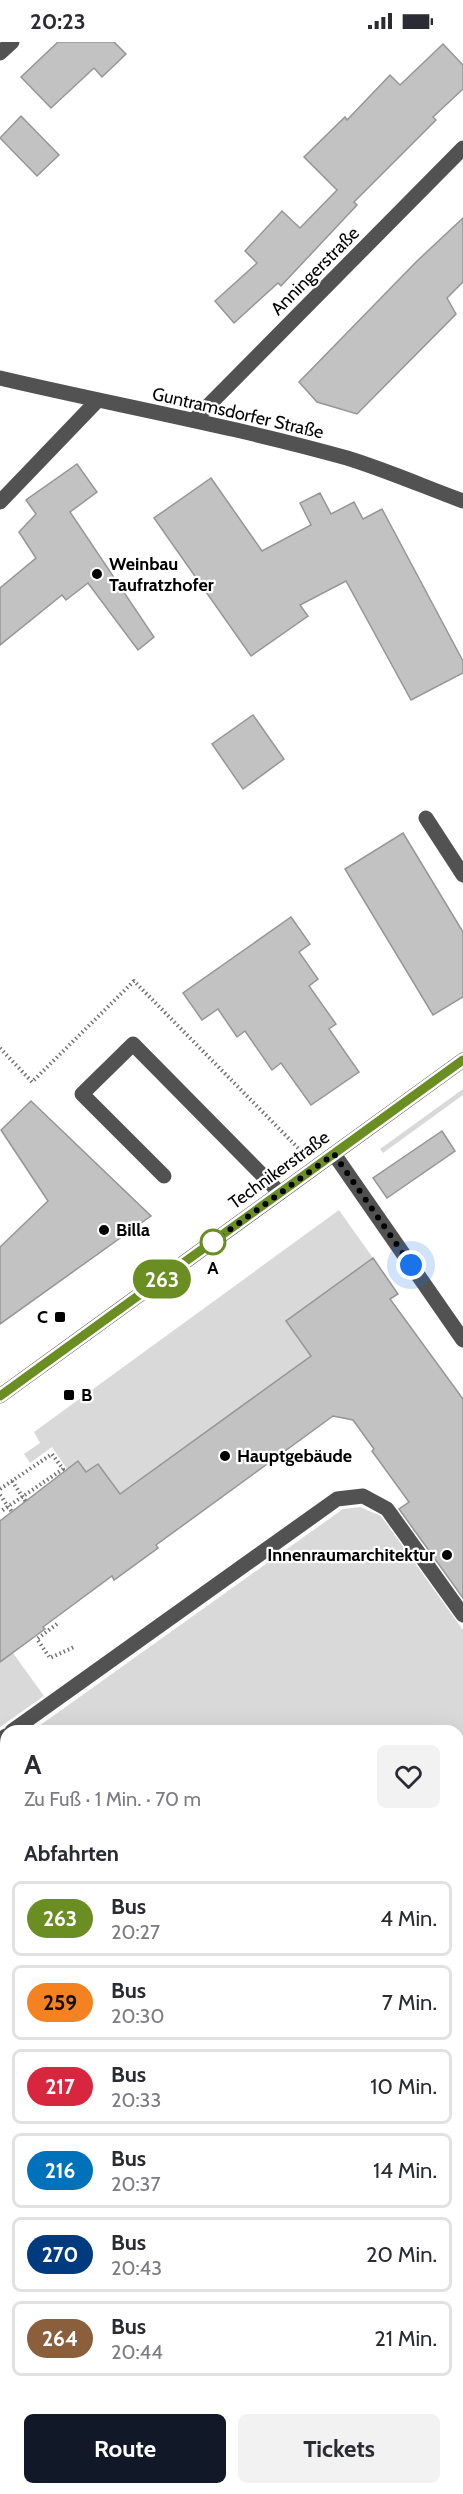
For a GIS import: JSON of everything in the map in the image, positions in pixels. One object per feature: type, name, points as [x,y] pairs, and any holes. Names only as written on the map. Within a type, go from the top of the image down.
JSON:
[{"type":"street","points":[[0,53],[12,42]]},
{"type":"street","name":"Anningerstraße","points":[[194,420],[463,148]]},
{"type":"street","name":"Guntramsdorfer Straße","points":[[0,378],[97,401],[194,420],[349,459],[463,501]]},
{"type":"street","points":[[0,502],[97,401]]},
{"type":"street","points":[[426,818],[463,875]]},
{"type":"street","points":[[164,1176],[82,1094],[133,1044],[280,1193]]},
{"type":"street","name":"Technikerstraße","points":[[0,1396],[463,1060]]},
{"type":"street","points":[[334,1154],[463,1340]]},
{"type":"street","points":[[20,1725],[337,1499],[363,1496],[387,1509],[463,1615]]},
{"type":"path","points":[[0,1489],[52,1454],[63,1469],[0,1512]]},
{"type":"path","points":[[12,1481],[26,1502]]},
{"type":"path","points":[[0,1495],[12,1512]]},
{"type":"path","points":[[57,1624],[37,1639],[50,1658],[74,1647]]},
{"type":"shaded area","points":[[463,1089],[463,1095],[383,1153],[380,1149]]},
{"type":"shaded area","points":[[339,1210],[373,1258],[286,1321],[311,1356],[120,1494],[98,1464],[86,1472],[78,1461],[67,1469],[52,1447],[30,1463],[24,1454],[40,1443],[34,1432]]},
{"type":"shaded area","points":[[360,1507],[381,1516],[463,1630],[463,1725],[40,1725],[343,1509]]},
{"type":"shaded area","points":[[13,1653],[44,1696],[3,1725],[0,1725],[0,1661]]},
{"type":"building","points":[[58,42],[114,42],[126,54],[102,77],[94,68],[51,108],[21,77]]},
{"type":"building","points":[[443,44],[463,65],[463,89],[433,117],[436,120],[354,202],[357,205],[281,286],[278,283],[234,323],[215,301],[257,263],[245,251],[282,211],[300,228],[337,190],[304,157],[345,117],[347,120],[390,75],[400,85]]},
{"type":"building","points":[[21,116],[59,155],[37,176],[0,138]]},
{"type":"building","points":[[463,218],[463,282],[447,298],[456,314],[357,414],[317,402],[299,382],[417,261]]},
{"type":"building","points":[[77,464],[97,492],[70,512],[154,637],[138,650],[88,583],[66,600],[62,595],[0,645],[0,588],[36,558],[19,532],[36,514],[26,500]]},
{"type":"building","points":[[211,478],[262,551],[311,525],[300,503],[320,493],[331,514],[354,502],[363,519],[382,509],[463,661],[463,673],[411,700],[346,581],[300,605],[308,616],[251,656],[154,518]]},
{"type":"building","points":[[253,715],[284,759],[243,789],[212,744]]},
{"type":"building","points":[[403,833],[463,932],[463,997],[433,1015],[345,869]]},
{"type":"building","points":[[291,917],[310,944],[299,952],[318,979],[309,986],[336,1024],[329,1029],[359,1072],[311,1105],[281,1063],[272,1070],[245,1031],[237,1037],[218,1009],[202,1020],[183,993]]},
{"type":"building","points":[[31,1101],[151,1216],[0,1324],[0,1247],[48,1201],[1,1130]]},
{"type":"building","points":[[442,1131],[455,1151],[387,1198],[373,1178]]},
{"type":"building","name":"Hauptgebäude","points":[[373,1258],[398,1294],[390,1299],[463,1399],[463,1598],[399,1509],[409,1502],[372,1451],[374,1449],[353,1420],[333,1416],[156,1545],[158,1548],[114,1580],[112,1576],[0,1662],[0,1521],[78,1461],[86,1472],[98,1464],[120,1494],[311,1356],[286,1321]]},
{"type":"bus line","name":"263","points":[[0,1396],[463,1060]]},
{"type":"place","name":"Weinbau Taufratzhofer","points":[[97,574]]},
{"type":"place","name":"Billa","points":[[104,1230]]},
{"type":"place","name":"A","points":[[213,1242]]},
{"type":"place","name":"C","points":[[60,1317]]},
{"type":"place","name":"B","points":[[69,1395]]},
{"type":"place","name":"Hauptgebäude","points":[[225,1456]]},
{"type":"place","name":"Innenraumarchitektur","points":[[447,1555]]},
{"type":"route","points":[[213,1242],[334,1154],[411,1265]]}]
